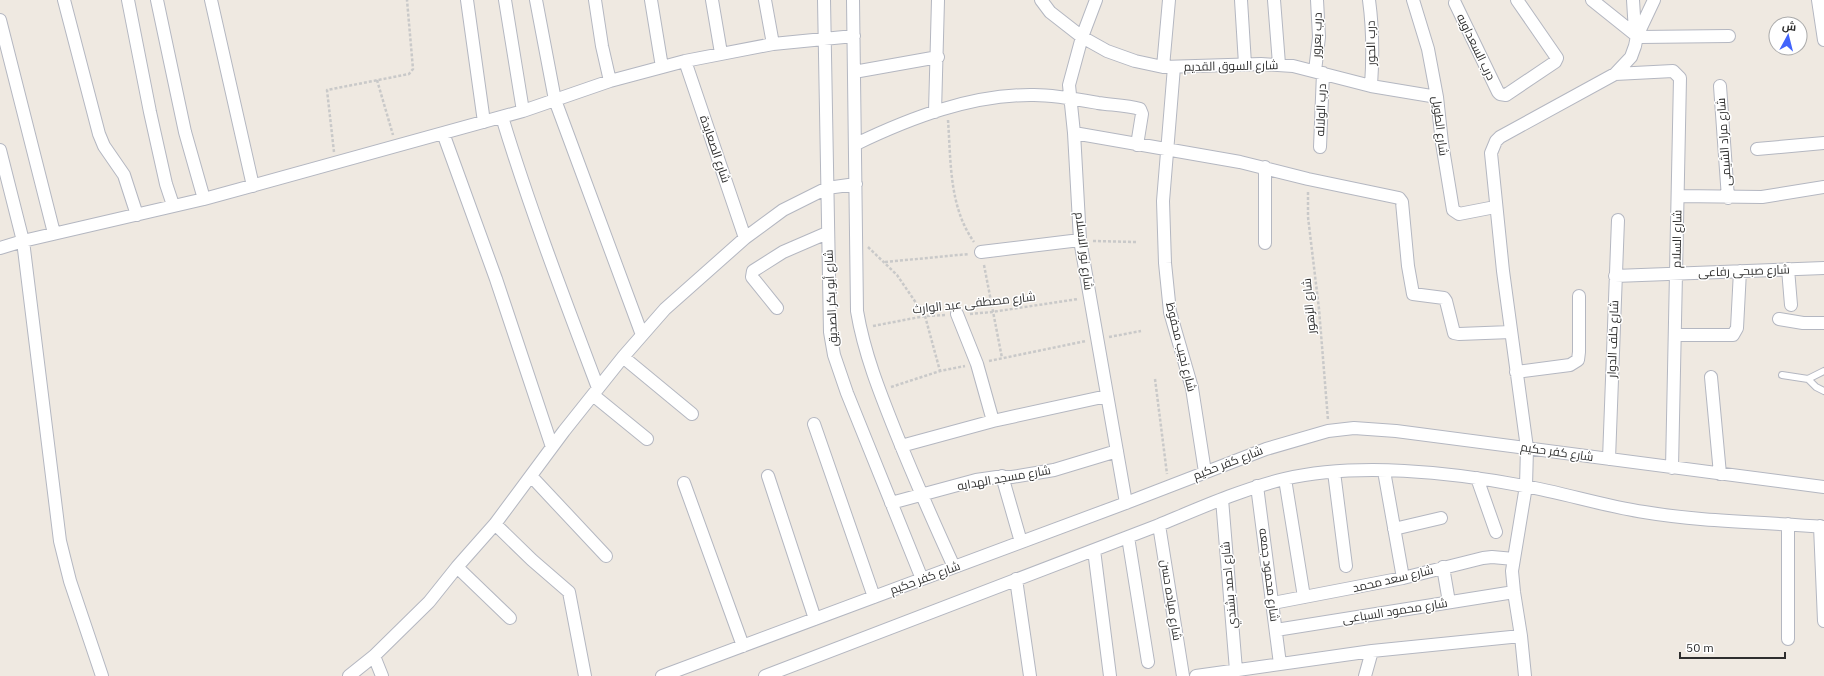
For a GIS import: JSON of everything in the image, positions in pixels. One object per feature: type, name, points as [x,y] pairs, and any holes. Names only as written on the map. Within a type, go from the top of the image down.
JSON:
[{"type":"street","points":[[64,0],[99,134],[104,146],[124,175],[137,215]]},
{"type":"street","points":[[128,0],[150,112],[173,205]]},
{"type":"street","points":[[157,0],[185,132],[204,199]]},
{"type":"street","points":[[211,0],[253,186]]},
{"type":"street","points":[[467,0],[484,122]]},
{"type":"street","points":[[505,0],[523,111]]},
{"type":"street","points":[[536,0],[555,100],[642,335]]},
{"type":"street","points":[[594,0],[610,81]]},
{"type":"street","points":[[651,0],[662,67]]},
{"type":"street","points":[[712,0],[720,53]]},
{"type":"street","points":[[765,0],[773,44]]},
{"type":"street","name":"شارع أبو بكر الصديق","points":[[824,0],[828,188],[827,233],[830,332],[834,355],[847,393],[922,579]]},
{"type":"street","points":[[853,0],[857,311],[860,328],[879,390],[901,446],[921,495],[954,567]]},
{"type":"street","points":[[935,112],[938,57],[938,0]]},
{"type":"street","name":"شارع السوق القديم","points":[[1041,0],[1050,12],[1082,37],[1108,51],[1135,61],[1169,67],[1278,64],[1319,72],[1338,79],[1371,86],[1437,97]]},
{"type":"street","name":"شارع نور الاسلام","points":[[1096,0],[1082,37],[1070,78],[1071,98],[1080,240],[1096,340],[1126,503]]},
{"type":"street","name":"شارع نجيب محفوظ","points":[[1169,0],[1168,149],[1163,201],[1165,263],[1172,323],[1192,388],[1205,472]]},
{"type":"street","points":[[1241,0],[1245,64]]},
{"type":"street","points":[[1274,0],[1278,64]]},
{"type":"street","name":"درب بعرور","points":[[1317,0],[1319,72]]},
{"type":"street","name":"درب الحور","points":[[1369,0],[1372,23],[1373,55],[1371,86]]},
{"type":"street","name":"شارع الطويل","points":[[1413,0],[1428,50],[1437,97],[1442,143],[1453,210],[1459,214],[1495,207]]},
{"type":"street","name":"درب السعداويه","points":[[1455,3],[1498,92],[1506,95],[1555,62],[1556,55],[1517,0]]},
{"type":"street","points":[[1592,0],[1640,37],[1729,36]]},
{"type":"street","points":[[1633,0],[1633,18],[1637,36]]},
{"type":"street","points":[[1525,676],[1522,636],[1514,592],[1512,571],[1526,486],[1527,448],[1495,207],[1490,159],[1491,153],[1496,141],[1500,137],[1615,74],[1630,57],[1635,46],[1637,36],[1654,0]]},
{"type":"street","points":[[1818,0],[1824,40]]},
{"type":"street","points":[[0,20],[54,233]]},
{"type":"street","points":[[0,248],[54,233],[137,215],[253,186],[523,111],[610,81],[685,61],[720,53],[773,44],[854,36]]},
{"type":"street","points":[[854,72],[938,57]]},
{"type":"street","name":"شارع الصعايدة","points":[[685,61],[745,238]]},
{"type":"street","name":"شارع السلام","points":[[1615,74],[1673,71],[1680,78],[1672,468]]},
{"type":"street","name":"درب الولاله","points":[[1319,72],[1320,147]]},
{"type":"street","name":"شارع مراد الشيمى","points":[[1720,86],[1728,198]]},
{"type":"street","points":[[856,144],[888,129],[947,108],[987,99],[1045,95],[1140,109],[1142,114],[1137,144]]},
{"type":"street","points":[[502,117],[520,176],[596,392],[647,440]]},
{"type":"street","points":[[443,133],[496,279],[552,447]]},
{"type":"street","points":[[1074,133],[1265,167],[1308,179],[1399,198],[1402,202],[1408,266],[1413,294],[1444,298],[1454,333],[1511,332]]},
{"type":"street","points":[[1757,149],[1824,143]]},
{"type":"street","points":[[0,150],[23,241],[60,541],[70,581],[102,676]]},
{"type":"street","points":[[1265,167],[1265,243]]},
{"type":"street","points":[[349,676],[374,656],[429,602],[457,567],[495,524],[552,447],[623,357],[665,309],[745,238],[783,210],[828,188],[856,184]]},
{"type":"street","points":[[1678,196],[1728,198],[1762,197],[1824,187]]},
{"type":"street","name":"شارع خلف الدوار","points":[[1609,459],[1618,220]]},
{"type":"street","points":[[777,308],[752,276],[753,272],[783,252],[827,233]]},
{"type":"street","points":[[981,252],[1080,240]]},
{"type":"street","name":"شارع صبحى رفاعى","points":[[1616,276],[1824,268]]},
{"type":"street","points":[[1788,269],[1791,306]]},
{"type":"street","points":[[1675,335],[1733,335],[1737,328],[1740,271]]},
{"type":"street","points":[[1516,372],[1570,365],[1578,360],[1579,296]]},
{"type":"street","points":[[957,314],[977,364],[993,421]]},
{"type":"street","points":[[1779,319],[1803,323],[1824,323]]},
{"type":"street","points":[[623,357],[692,414]]},
{"type":"street","points":[[1711,376],[1720,474]]},
{"type":"street","points":[[901,446],[993,421],[1107,396]]},
{"type":"street","points":[[814,424],[874,597]]},
{"type":"street","name":"شارع كفر حكيم","points":[[662,676],[1126,503],[1266,449],[1328,431],[1372,429],[1824,487]]},
{"type":"street","name":"شارع مسجد الهدايه","points":[[891,503],[976,480],[1002,476],[1012,477],[1054,470],[1117,451]]},
{"type":"street","points":[[1384,471],[1403,578]]},
{"type":"street","points":[[765,676],[1257,486],[1285,479],[1334,472],[1384,471],[1477,478],[1526,486],[1649,513],[1697,519],[1822,527],[1824,621]]},
{"type":"street","points":[[1334,472],[1346,566]]},
{"type":"street","points":[[531,476],[606,556]]},
{"type":"street","points":[[768,476],[815,619]]},
{"type":"street","points":[[1002,476],[1021,542]]},
{"type":"street","points":[[1477,478],[1496,532]]},
{"type":"street","points":[[1285,479],[1304,597]]},
{"type":"street","points":[[684,483],[743,646]]},
{"type":"street","name":"شارع محمود جمعه","points":[[1257,486],[1280,664]]},
{"type":"street","name":"شارع احمد بشندي","points":[[1222,499],[1236,670]]},
{"type":"street","points":[[1394,529],[1441,518]]},
{"type":"street","points":[[495,524],[532,560],[569,592],[585,676]]},
{"type":"street","points":[[1788,524],[1788,639]]},
{"type":"street","name":"شارع مياده حسن","points":[[1159,525],[1183,676]]},
{"type":"street","points":[[1128,537],[1148,662]]},
{"type":"street","points":[[1094,550],[1110,676]]},
{"type":"street","name":"شارع سعد محمد","points":[[1273,603],[1403,578],[1483,558],[1501,557],[1514,559]]},
{"type":"street","points":[[457,567],[510,618]]},
{"type":"street","points":[[1443,567],[1449,602]]},
{"type":"street","points":[[1016,579],[1030,676]]},
{"type":"street","name":"شارع محمود السباعى","points":[[1276,630],[1514,592]]},
{"type":"street","points":[[1196,676],[1372,651],[1522,636]]},
{"type":"street","points":[[1365,676],[1372,651]]},
{"type":"street","points":[[374,656],[382,676]]},
{"type":"lane","points":[[1782,375],[1808,379],[1824,371]]},
{"type":"lane","points":[[1808,379],[1816,387],[1824,391]]},
{"type":"path","points":[[335,163],[327,90],[409,74],[413,69],[407,0]]},
{"type":"path","points":[[377,80],[397,146]]},
{"type":"path","points":[[947,108],[956,208],[969,235],[981,252],[1002,358]]},
{"type":"path","name":"شارع الزهور","points":[[1308,179],[1308,217],[1319,303],[1328,431]]},
{"type":"path","points":[[856,236],[885,262],[906,286],[925,316],[940,371]]},
{"type":"path","points":[[1080,240],[1136,242]]},
{"type":"path","points":[[885,262],[948,257],[981,252]]},
{"type":"path","name":"شارع مصطفى عبد الوارث","points":[[860,328],[925,316],[992,312],[1090,297]]},
{"type":"path","points":[[1096,340],[1141,331]]},
{"type":"path","points":[[1155,379],[1169,486]]}]
